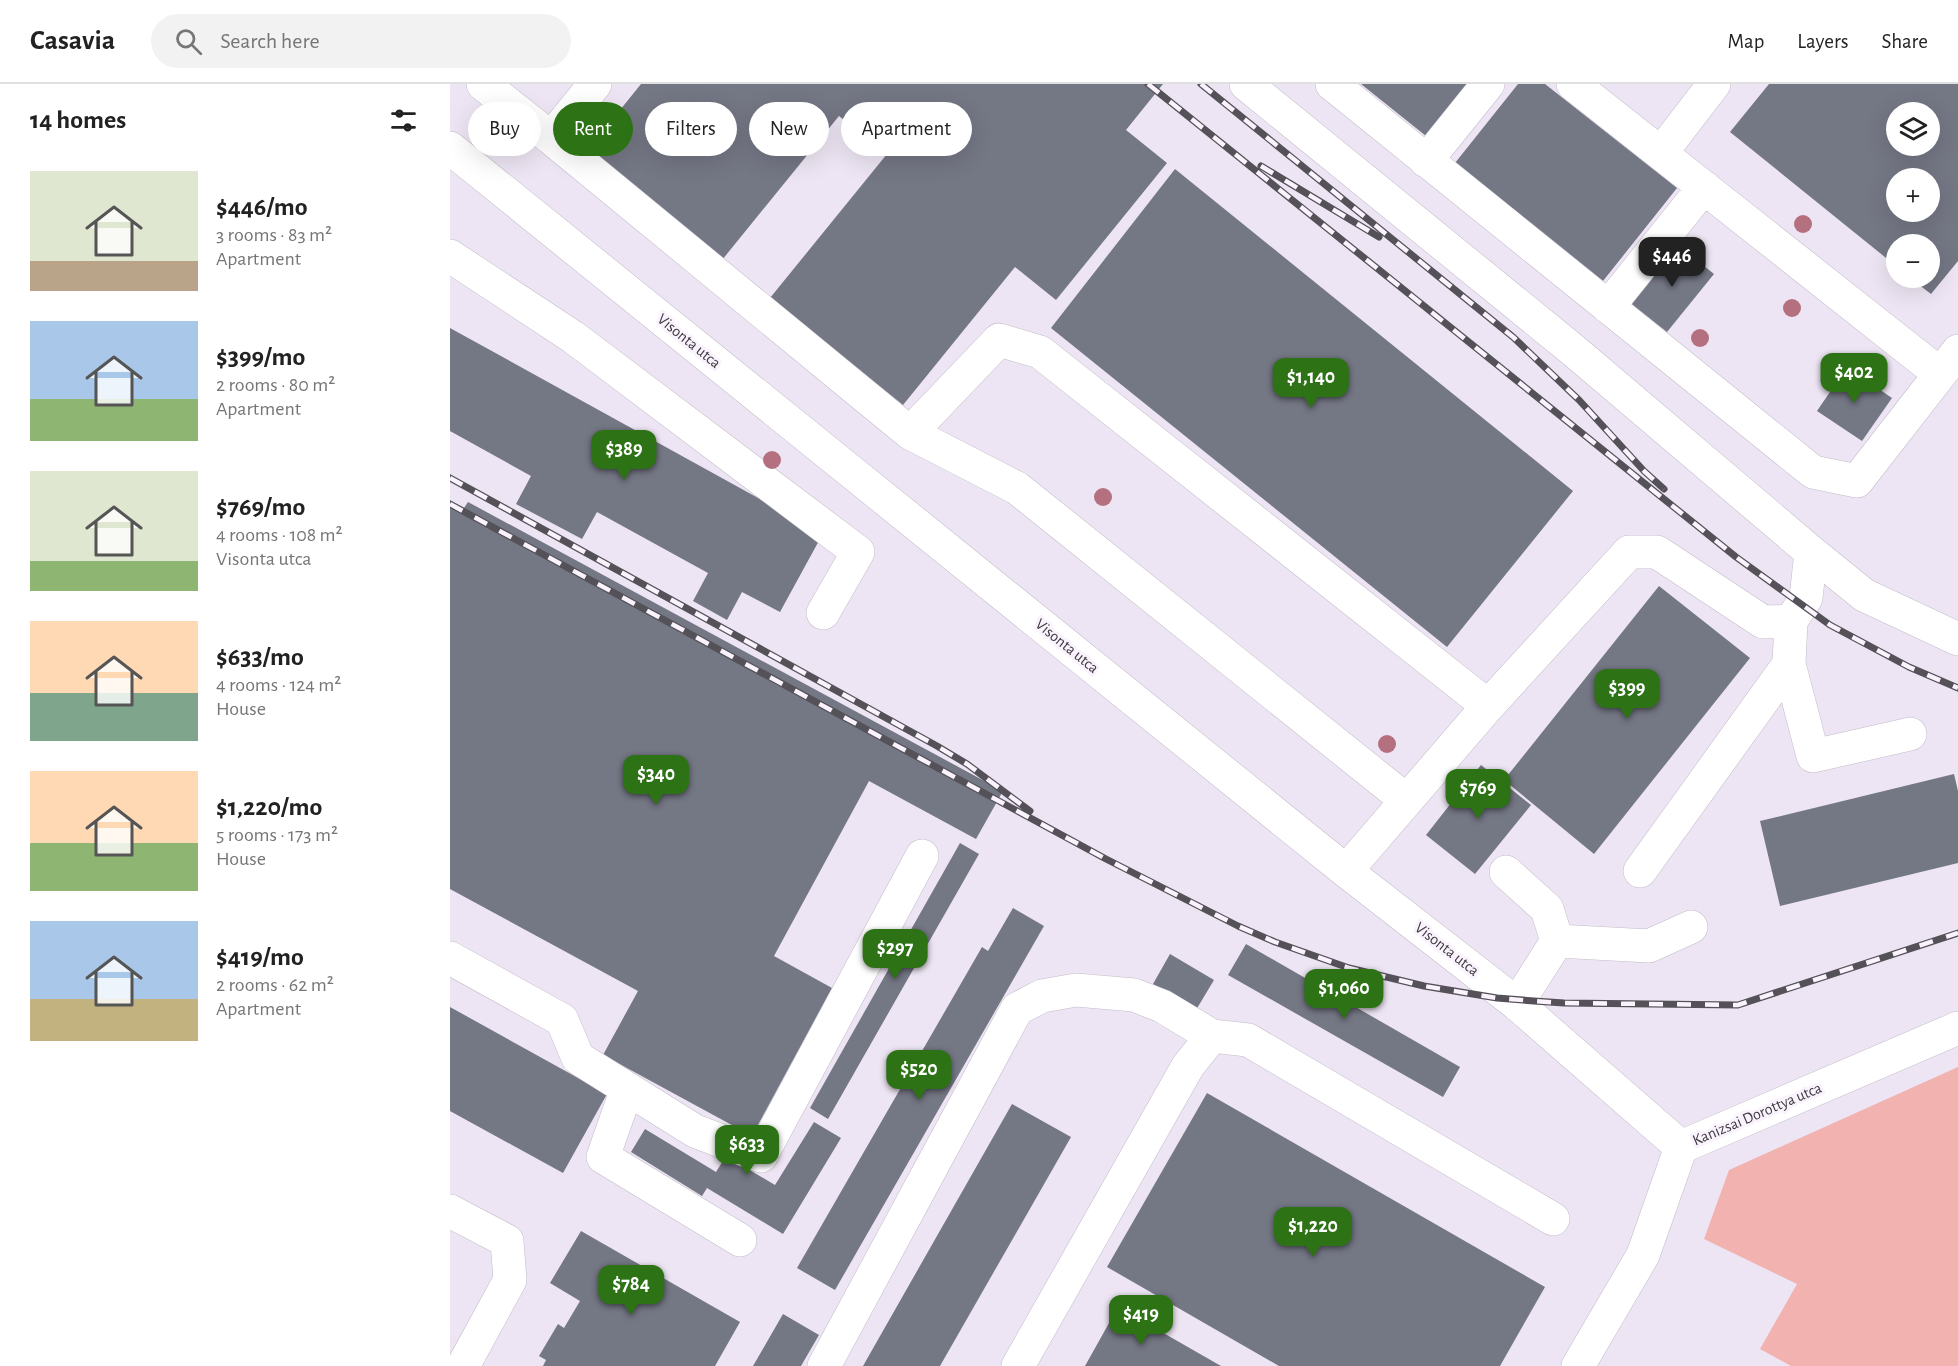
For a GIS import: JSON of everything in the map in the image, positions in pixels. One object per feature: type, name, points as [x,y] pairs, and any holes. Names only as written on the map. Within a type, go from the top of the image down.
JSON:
[{"type":"street","points":[[483,84],[910,433],[1017,488],[1406,800]]},
{"type":"street","points":[[551,138],[595,84]]},
{"type":"street","points":[[1246,84],[1573,350],[1864,595],[1958,639]]},
{"type":"street","points":[[1332,84],[1813,472],[1857,481],[1951,366],[1704,187],[1573,84]]},
{"type":"street","points":[[1426,161],[1488,84]]},
{"type":"street","points":[[1660,153],[1714,84]]},
{"type":"street","name":"Visonta utca","points":[[450,148],[1346,871],[1517,1004],[1681,1147]]},
{"type":"street","points":[[1608,307],[1704,187]]},
{"type":"street","points":[[450,256],[573,337],[858,552],[823,613]]},
{"type":"street","points":[[910,433],[999,340],[1040,352],[1488,706]]},
{"type":"street","points":[[1346,871],[1488,706],[1629,552],[1657,552],[1763,622],[1791,621]]},
{"type":"street","points":[[1811,552],[1806,598],[1791,621],[1789,664],[1813,756],[1910,734]]},
{"type":"street","points":[[1640,871],[1789,664]]},
{"type":"street","points":[[450,958],[562,1020],[578,1058],[695,1131],[761,1156],[922,856]]},
{"type":"street","points":[[1506,872],[1548,909],[1557,941],[1517,1004]]},
{"type":"street","points":[[1557,941],[1649,946],[1691,927]]},
{"type":"street","points":[[824,1366],[1017,1009],[1042,996],[1076,990],[1134,995],[1162,1006],[1212,1036],[1248,1040],[1553,1219]]},
{"type":"street","name":"Kanizsai Dorottya utca","points":[[1578,1366],[1642,1255],[1681,1147],[1958,1028]]},
{"type":"street","points":[[1018,1366],[1188,1066],[1212,1036]]},
{"type":"street","points":[[627,1089],[603,1157],[740,1240]]},
{"type":"street","points":[[450,1211],[507,1241],[510,1280],[463,1366]]},
{"type":"shaded area","points":[[1958,1067],[1958,1366],[1791,1366],[1760,1349],[1797,1284],[1704,1239],[1729,1170]]},
{"type":"building","points":[[641,84],[1163,84],[1126,130],[1167,163],[1056,300],[1015,267],[903,405],[770,298],[885,156],[972,156],[972,102],[841,102],[841,118],[839,116],[829,128],[829,102],[749,102],[749,156],[806,156],[722,260],[593,156],[633,156],[633,102],[626,102]]},
{"type":"building","points":[[1361,84],[1469,84],[1426,136]]},
{"type":"building","points":[[1518,84],[1545,84],[1677,188],[1603,281],[1455,163]]},
{"type":"building","points":[[1769,84],[1958,84],[1958,261],[1940,283],[1940,234],[1886,234],[1886,258],[1730,132]]},
{"type":"building","points":[[1175,169],[1573,491],[1447,647],[1051,328]]},
{"type":"building","points":[[1677,244],[1714,274],[1667,332],[1629,302]]},
{"type":"building","points":[[1923,288],[1936,288],[1931,294]]},
{"type":"building","points":[[450,328],[809,526],[821,537],[780,612],[742,592],[727,620],[693,601],[708,573],[597,512],[582,539],[516,504],[531,476],[450,431]]},
{"type":"building","points":[[1847,367],[1892,398],[1862,441],[1817,411]]},
{"type":"building","points":[[468,502],[1003,791],[976,839],[869,781],[774,956],[832,988],[752,1136],[603,1055],[638,991],[450,889],[450,504],[462,511]]},
{"type":"building","points":[[1659,586],[1750,658],[1594,854],[1504,780]]},
{"type":"building","points":[[1481,765],[1531,805],[1475,874],[1426,835]]},
{"type":"building","points":[[1954,774],[1958,791],[1958,863],[1780,906],[1760,821]]},
{"type":"building","points":[[960,843],[979,854],[828,1119],[810,1108]]},
{"type":"building","points":[[1013,908],[1044,926],[835,1290],[797,1268],[982,947],[988,951]]},
{"type":"building","points":[[1246,944],[1460,1067],[1443,1097],[1228,975]]},
{"type":"building","points":[[1170,954],[1214,980],[1196,1010],[1153,984]]},
{"type":"building","points":[[450,1007],[607,1094],[563,1173],[450,1111]]},
{"type":"building","points":[[1207,1093],[1545,1287],[1500,1366],[1279,1366],[1107,1267]]},
{"type":"building","points":[[1012,1104],[1071,1137],[940,1366],[863,1366]]},
{"type":"building","points":[[814,1122],[841,1138],[783,1234],[707,1188],[702,1196],[631,1152],[645,1129],[716,1172],[726,1156],[775,1185]]},
{"type":"building","points":[[581,1231],[740,1322],[715,1366],[543,1366],[546,1360],[539,1356],[558,1324],[564,1328],[580,1301],[550,1283]]},
{"type":"building","points":[[1118,1307],[1221,1366],[1085,1366]]},
{"type":"building","points":[[783,1314],[819,1335],[801,1366],[753,1366]]},
{"type":"railway","points":[[1148,84],[1736,557],[1830,625],[1909,667],[1958,688]]},
{"type":"railway","points":[[1201,84],[1513,337],[1579,400],[1644,471],[1664,489]]},
{"type":"railway","points":[[1261,166],[1379,237]]},
{"type":"railway","points":[[450,478],[937,746],[967,764],[1030,811]]},
{"type":"railway","points":[[450,504],[1106,859],[1238,926],[1275,942],[1349,968],[1424,986],[1497,998],[1564,1003],[1738,1005],[1958,933]]}]
